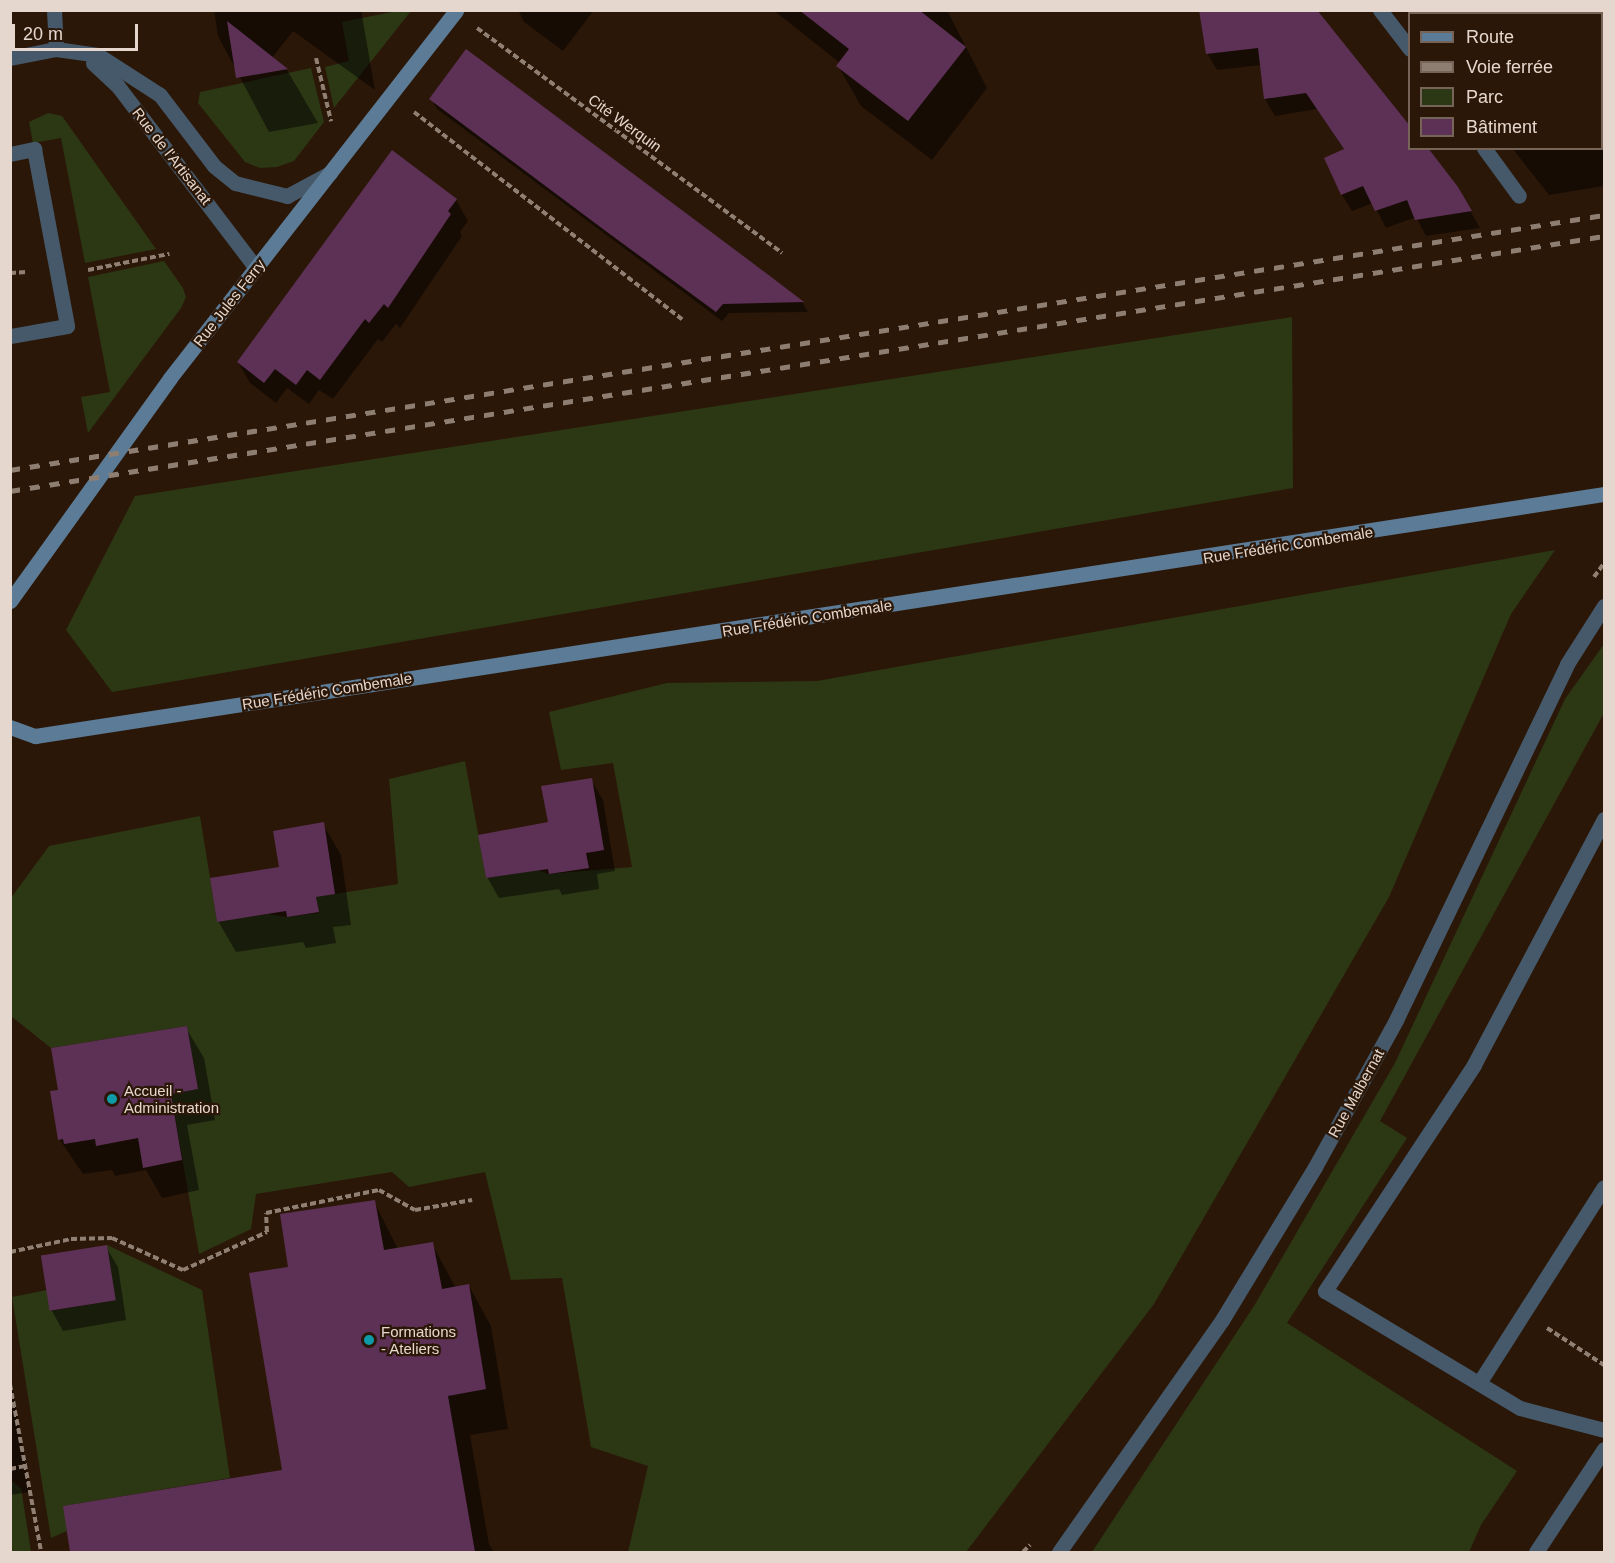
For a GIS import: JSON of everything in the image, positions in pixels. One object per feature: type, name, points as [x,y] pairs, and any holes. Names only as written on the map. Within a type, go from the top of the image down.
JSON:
[{"type":"street","points":[[10,58],[56,49],[54,10]]},
{"type":"street","points":[[1380,10],[1408,46]]},
{"type":"street","name":"Rue Jules Ferry","points":[[10,601],[170,378],[455,11]]},
{"type":"street","name":"Rue de l'Artisanat","points":[[56,49],[98,55],[160,95],[214,166],[235,183],[287,196],[330,173]]},
{"type":"street","name":"Rue de l'Artisanat","points":[[78,53],[107,73],[256,268]]},
{"type":"street","points":[[10,154],[34,149],[67,326],[10,336]]},
{"type":"street","points":[[1485,150],[1519,196]]},
{"type":"street","name":"Rue Frédéric Combemale","points":[[10,728],[35,736],[1605,494]]},
{"type":"street","name":"Rue Malbernat","points":[[1059,1552],[1222,1320],[1315,1167],[1395,1020],[1567,664],[1605,606]]},
{"type":"street","points":[[1605,819],[1473,1065],[1325,1291],[1520,1408],[1605,1430]]},
{"type":"street","points":[[1479,1383],[1605,1187]]},
{"type":"street","points":[[1536,1552],[1605,1449]]},
{"type":"path","name":"Cité Werquin","points":[[455,11],[782,253]]},
{"type":"path","points":[[316,58],[332,123]]},
{"type":"path","points":[[391,94],[682,319]]},
{"type":"path","points":[[10,273],[58,276],[169,254]]},
{"type":"path","points":[[1592,580],[1605,563]]},
{"type":"path","points":[[10,1252],[71,1239],[112,1238],[183,1270],[267,1232],[266,1213],[379,1190],[415,1210],[472,1200]]},
{"type":"path","points":[[1524,1313],[1605,1365]]},
{"type":"path","points":[[10,1384],[40,1552]]},
{"type":"path","points":[[10,1469],[25,1466]]},
{"type":"path","points":[[1023,1552],[1032,1542]]},
{"type":"green space","points":[[397,11],[411,11],[334,108],[325,67],[349,61],[342,22]]},
{"type":"green space","points":[[311,68],[324,122],[294,161],[277,167],[260,168],[245,162],[198,103],[200,92]]},
{"type":"green space","points":[[48,113],[62,116],[156,249],[85,263],[61,138],[33,143],[29,122]]},
{"type":"green space","points":[[164,261],[183,288],[186,297],[181,308],[88,433],[81,397],[110,392],[88,277]]},
{"type":"green space","points":[[1292,317],[1293,488],[112,692],[66,630],[135,496]]},
{"type":"green space","points":[[1555,550],[1511,614],[1389,897],[1154,1304],[966,1552],[628,1552],[648,1466],[591,1447],[562,1278],[511,1280],[485,1172],[409,1187],[392,1172],[256,1194],[251,1229],[199,1254],[171,1094],[198,1089],[187,1026],[51,1048],[11,1016],[11,898],[49,846],[200,816],[217,921],[268,914],[287,917],[319,913],[316,897],[398,884],[389,779],[465,761],[486,878],[537,870],[549,874],[632,867],[613,763],[561,770],[549,712],[667,683],[817,681]]},
{"type":"green space","points":[[1604,644],[1604,713],[1380,1121],[1407,1138],[1287,1323],[1517,1471],[1481,1525],[1469,1552],[1092,1552],[1254,1306],[1395,1063],[1565,699]]},
{"type":"green space","points":[[107,1245],[202,1290],[230,1478],[64,1506],[67,1531],[51,1538],[12,1297],[47,1290],[51,1311],[115,1300]]},
{"type":"green space","points":[[10,1480],[21,1488],[31,1552],[11,1552]]},
{"type":"building","points":[[799,10],[919,10],[966,47],[908,121],[836,66],[849,49]]},
{"type":"building","points":[[1199,10],[1317,10],[1408,124],[1408,150],[1430,150],[1458,187],[1472,211],[1415,220],[1407,200],[1375,211],[1363,186],[1341,195],[1324,158],[1344,149],[1306,93],[1264,99],[1258,48],[1206,54]]},
{"type":"building","points":[[227,21],[288,69],[236,78]]},
{"type":"building","points":[[466,49],[804,302],[723,304],[716,312],[429,99]]},
{"type":"building","points":[[392,150],[457,199],[448,211],[451,214],[388,308],[384,304],[369,323],[365,319],[320,380],[307,370],[296,385],[275,369],[264,383],[237,362]]},
{"type":"building","points":[[592,778],[604,850],[586,853],[589,868],[549,874],[548,869],[486,878],[478,835],[548,822],[541,786]]},
{"type":"building","points":[[324,822],[335,894],[316,897],[319,912],[287,917],[286,911],[217,922],[210,878],[279,867],[273,831]]},
{"type":"building","name":"Accueil - Administration","points":[[187,1026],[198,1089],[171,1094],[182,1160],[143,1168],[138,1138],[96,1146],[95,1139],[64,1144],[63,1139],[58,1140],[50,1091],[58,1090],[51,1048]]},
{"type":"building","name":"Formations - Ateliers","points":[[375,1200],[384,1250],[433,1242],[442,1289],[469,1284],[486,1389],[448,1396],[475,1552],[70,1552],[63,1506],[282,1470],[249,1273],[288,1267],[280,1214]]},
{"type":"building","points":[[107,1245],[116,1300],[50,1311],[41,1255]]},
{"type":"railway","points":[[10,470],[1604,215]]},
{"type":"railway","points":[[10,491],[1604,236]]},
{"type":"place","name":"Accueil - Administration","points":[[112,1099]]},
{"type":"place","name":"Formations - Ateliers","points":[[369,1340]]}]
